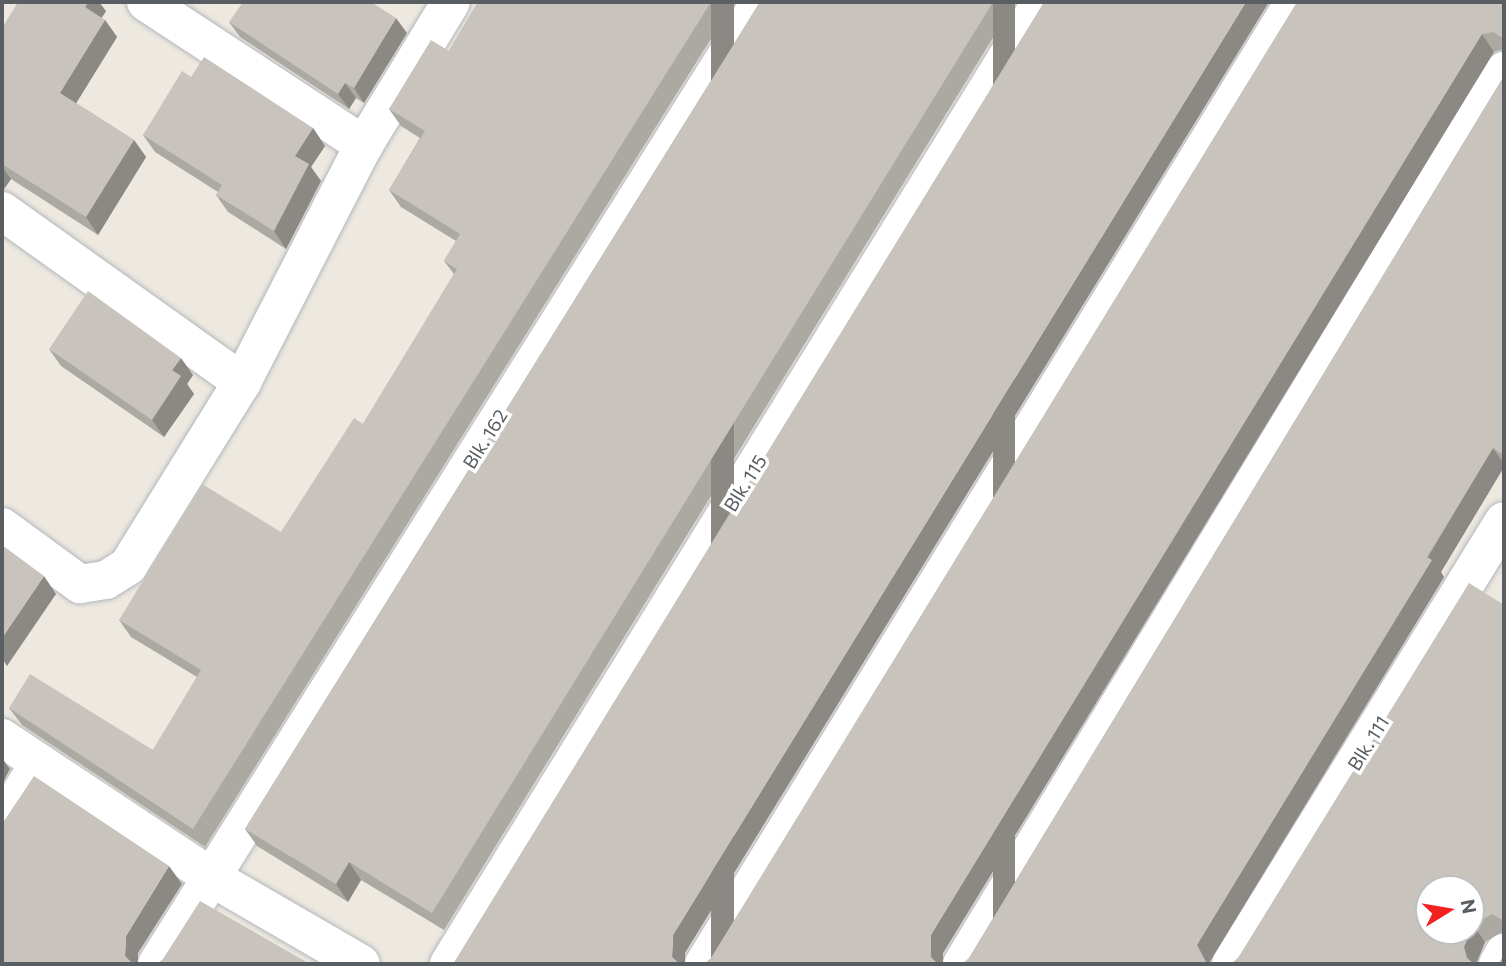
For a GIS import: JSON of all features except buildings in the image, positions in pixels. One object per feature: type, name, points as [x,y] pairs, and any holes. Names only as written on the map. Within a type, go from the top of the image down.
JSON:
[{"type":"street","points":[[146,2],[364,145]]},
{"type":"street","points":[[2,527],[80,584],[106,580],[128,566],[242,382],[364,145],[451,2]]},
{"type":"street","name":"Blk. 162","points":[[158,964],[760,2]]},
{"type":"street","name":"Blk. 115","points":[[449,964],[1041,2]]},
{"type":"street","points":[[704,964],[1294,2]]},
{"type":"street","points":[[962,964],[1504,71]]},
{"type":"street","points":[[2,211],[242,382]]},
{"type":"street","name":"Blk. 111","points":[[1231,964],[1494,564],[1504,521]]},
{"type":"street","points":[[2,738],[211,877],[361,964]]},
{"type":"street","points":[[2,824],[39,763]]},
{"type":"street","points":[[1498,964],[1504,953]]}]
